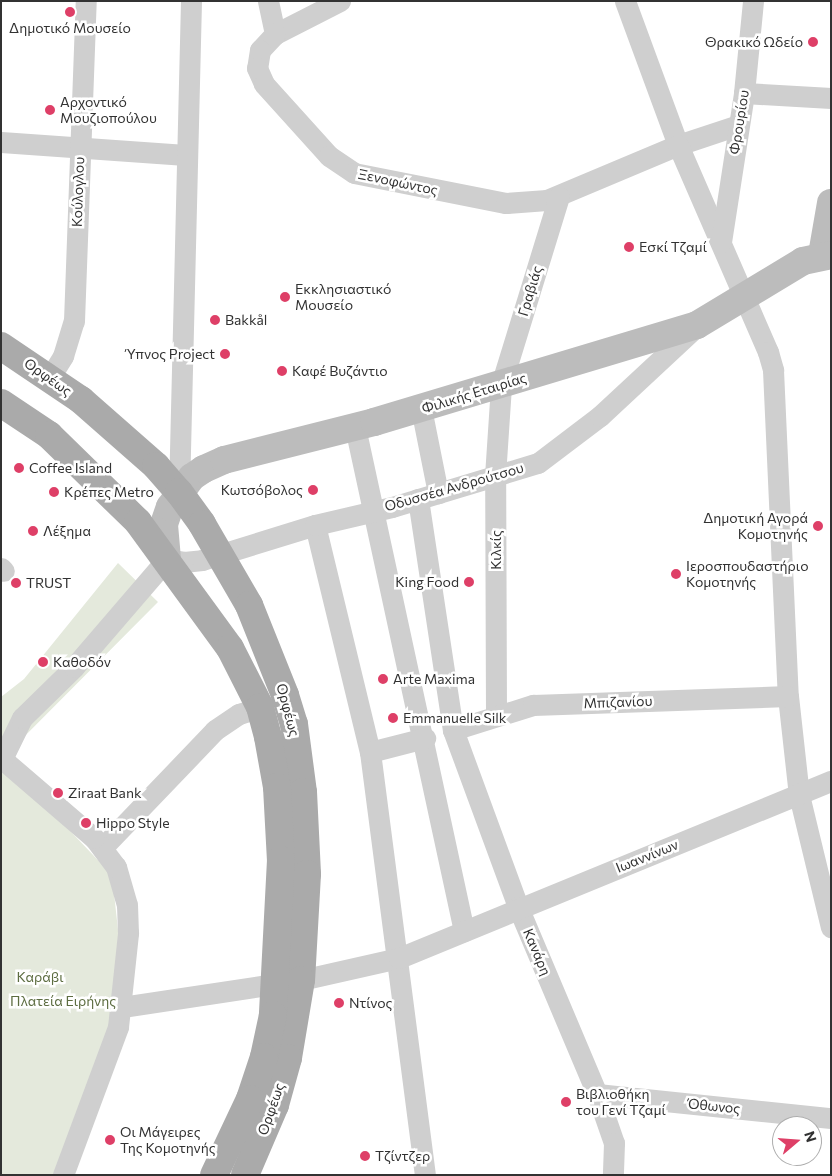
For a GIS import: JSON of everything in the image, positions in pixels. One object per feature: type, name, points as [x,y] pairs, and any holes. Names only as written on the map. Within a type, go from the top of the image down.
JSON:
[{"type":"main road","name":"Ορφέως","points":[[1,346],[50,377],[119,432],[179,492],[220,555],[263,634],[294,724],[303,792],[306,844],[289,982],[250,1099],[214,1175]]},
{"type":"main road","name":"Ορφέως","points":[[1,403],[49,435],[83,466],[138,522],[167,559],[230,648],[260,707],[273,762],[280,820],[289,982],[288,1058],[275,1105],[245,1175]]},
{"type":"street","name":"Κούλογλου","points":[[50,377],[63,356],[74,321],[86,1]]},
{"type":"street","points":[[179,492],[191,1]]},
{"type":"street","points":[[268,1],[275,34],[340,1]]},
{"type":"street","points":[[625,1],[678,145],[722,243],[773,370],[788,696],[799,795],[831,927]]},
{"type":"street","name":"Φρουρίου","points":[[722,243],[744,93],[753,1]]},
{"type":"street","name":"Ξενοφώντος","points":[[275,34],[260,50],[257,68],[264,84],[329,156],[354,173],[506,203],[559,197]]},
{"type":"street","points":[[744,93],[831,98]]},
{"type":"street","points":[[559,197],[678,145],[738,125]]},
{"type":"street","points":[[1,142],[186,155]]},
{"type":"street","name":"Γραβιάς","points":[[501,385],[559,197]]},
{"type":"street","points":[[826,255],[831,203]]},
{"type":"street","name":"Φιλικής Εταιρίας","points":[[167,559],[164,524],[179,492],[192,477],[224,460],[355,427],[697,325],[803,261],[826,255]]},
{"type":"street","name":"Οδυσσέα Ανδρούτσου","points":[[167,559],[184,562],[220,555],[315,525],[418,499],[538,463],[566,444],[697,325]]},
{"type":"street","name":"Κιλκίς","points":[[496,715],[495,476],[501,385]]},
{"type":"street","points":[[421,408],[438,493]]},
{"type":"street","points":[[355,427],[374,510],[387,586],[425,738],[464,931]]},
{"type":"street","points":[[418,499],[453,730]]},
{"type":"street","points":[[315,525],[370,752],[399,958],[425,1175]]},
{"type":"street","points":[[63,1175],[110,1053],[122,1007],[128,933],[127,906],[116,866],[102,848],[2,760],[22,718],[74,668],[167,559]]},
{"type":"street","name":"Μπιζανίου","points":[[453,730],[532,704],[788,696]]},
{"type":"street","points":[[102,848],[216,730],[239,714],[260,707]]},
{"type":"street","name":"Κανάρη","points":[[453,730],[518,907],[597,1094],[614,1143],[613,1175]]},
{"type":"street","points":[[370,752],[425,738]]},
{"type":"street","name":"Ιωαννίνων","points":[[122,1007],[289,982],[399,958],[518,907],[831,782]]},
{"type":"street","name":"Όθωνος","points":[[597,1094],[831,1118]]},
{"type":"green space","name":"Πλατεία Ειρήνης","points":[[118,563],[158,602],[2,759],[112,875],[126,1003],[65,1175],[1,1175],[1,697],[24,679]]},
{"type":"place","name":"Δημοτικό Μουσείο","points":[[70,12]]},
{"type":"place","name":"Θρακικό Ωδείο","points":[[813,42]]},
{"type":"place","name":"Αρχοντικό Μουζιοπούλου","points":[[50,110]]},
{"type":"place","name":"Εσκί Τζαμί","points":[[629,247]]},
{"type":"place","name":"Εκκλησιαστικό Μουσείο","points":[[285,297]]},
{"type":"place","name":"Bakkål","points":[[215,320]]},
{"type":"place","name":"Ύπνος Project","points":[[225,354]]},
{"type":"place","name":"Καφέ Βυζάντιο","points":[[282,371]]},
{"type":"place","name":"Coffee Island","points":[[19,468]]},
{"type":"place","name":"Κωτσόβολος","points":[[313,490]]},
{"type":"place","name":"Κρέπες Metro","points":[[54,492]]},
{"type":"place","name":"Δημοτική Αγορά Κομοτηνής","points":[[818,526]]},
{"type":"place","name":"Λέξημα","points":[[33,531]]},
{"type":"place","name":"Ιεροσπουδαστήριο Κομοτηνής","points":[[676,574]]},
{"type":"place","name":"King Food","points":[[469,582]]},
{"type":"place","name":"TRUST","points":[[16,583]]},
{"type":"place","name":"Καθοδόν","points":[[43,662]]},
{"type":"place","name":"Arte Maxima","points":[[383,679]]},
{"type":"place","name":"Emmanuelle Silk","points":[[393,718]]},
{"type":"place","name":"Ziraat Bank","points":[[58,793]]},
{"type":"place","name":"Hippo Style","points":[[86,823]]},
{"type":"place","name":"Ντίνος","points":[[339,1003]]},
{"type":"place","name":"Βιβλιοθήκη του Γενί Τζαμί","points":[[566,1102]]},
{"type":"place","name":"Οι Μάγειρες Της Κομοτηνής","points":[[110,1140]]},
{"type":"place","name":"Τζίντζερ","points":[[365,1156]]},
{"type":"park label","name":"Καράβι","points":[[40,977]]}]
